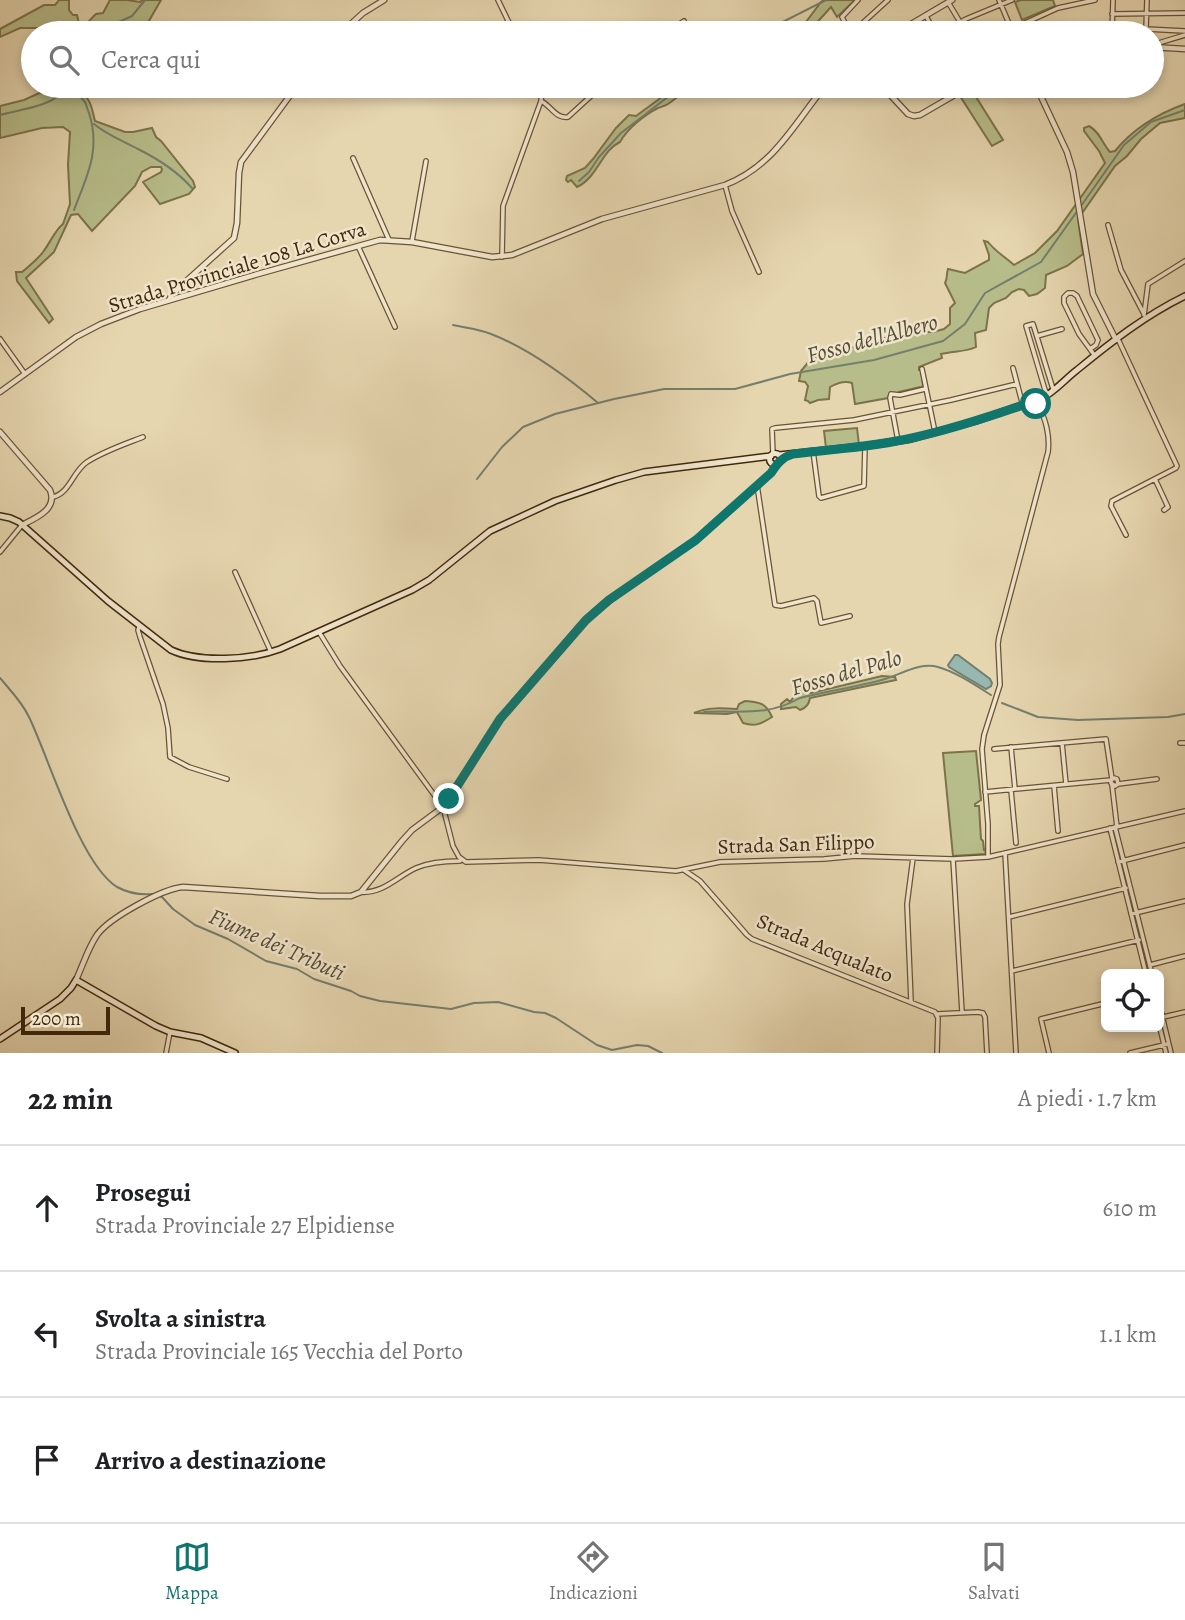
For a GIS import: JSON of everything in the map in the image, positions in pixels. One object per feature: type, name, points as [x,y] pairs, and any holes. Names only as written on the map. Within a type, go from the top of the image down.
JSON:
[{"type":"main road","points":[[0,516],[14,519],[23,525],[108,601],[171,650],[194,657],[247,656],[271,652],[419,587],[490,531],[555,501],[644,472],[898,441],[1040,401],[1144,317],[1185,296]]},
{"type":"main road","points":[[0,1039],[60,999],[76,980],[170,1032],[201,1038],[235,1053]]},
{"type":"street","points":[[354,21],[384,0]]},
{"type":"street","points":[[498,0],[508,21]]},
{"type":"street","points":[[844,21],[844,14],[858,0]]},
{"type":"street","points":[[864,21],[888,0]]},
{"type":"street","points":[[962,21],[1000,2],[1012,0]]},
{"type":"street","points":[[1032,21],[1058,8],[1095,0]]},
{"type":"street","points":[[1112,21],[1113,0]]},
{"type":"street","points":[[1146,21],[1147,0]]},
{"type":"street","points":[[917,21],[950,1],[960,21]]},
{"type":"street","points":[[1000,2],[1008,21]]},
{"type":"street","points":[[1112,14],[1185,13]]},
{"type":"street","points":[[926,16],[930,21]]},
{"type":"street","points":[[1164,31],[1185,33]]},
{"type":"street","points":[[1164,41],[1185,33]]},
{"type":"street","points":[[1164,47],[1185,49]]},
{"type":"street","points":[[170,300],[173,293],[234,238],[241,162],[288,98]]},
{"type":"street","points":[[502,257],[503,206],[541,98]]},
{"type":"street","points":[[541,101],[564,118],[589,98]]},
{"type":"street","name":"Strada Provinciale 108 La Corva","points":[[0,392],[88,330],[140,309],[358,246],[389,240],[502,257],[602,219],[725,185],[766,161],[816,98]]},
{"type":"street","points":[[893,98],[908,114],[914,116],[948,99]]},
{"type":"street","points":[[1042,98],[1067,152],[1073,172],[1093,295],[1177,466],[1111,502],[1126,535]]},
{"type":"street","points":[[353,158],[389,240]]},
{"type":"street","points":[[412,242],[426,161]]},
{"type":"street","points":[[725,185],[732,211],[759,272]]},
{"type":"street","points":[[1108,225],[1121,270],[1144,317]]},
{"type":"street","points":[[358,246],[395,327]]},
{"type":"street","points":[[1144,317],[1148,284],[1185,261]]},
{"type":"street","points":[[1090,349],[1098,340],[1077,296],[1068,293],[1064,297],[1064,303],[1079,334],[1095,356]]},
{"type":"street","points":[[988,857],[982,749],[984,735],[1000,685],[999,637],[1048,452],[1048,434],[1040,401],[1036,360],[1026,326],[1033,324],[1043,358],[1040,401]]},
{"type":"street","points":[[1037,337],[1062,329]]},
{"type":"street","points":[[0,339],[25,374]]},
{"type":"street","points":[[1036,360],[1043,358]]},
{"type":"street","points":[[1013,368],[1023,405]]},
{"type":"street","points":[[922,369],[935,432]]},
{"type":"street","points":[[76,980],[99,932],[112,921],[172,888],[320,896],[351,896],[361,892],[412,830],[443,807],[500,719],[586,620],[609,600],[696,540],[771,473],[774,457],[773,428],[854,421],[1017,384]]},
{"type":"street","points":[[898,441],[891,394],[925,389]]},
{"type":"street","points":[[0,432],[50,490],[52,497],[45,512],[23,525],[0,552]]},
{"type":"street","points":[[52,497],[58,496],[87,462],[143,437]]},
{"type":"street","points":[[813,452],[821,498],[864,486],[865,446]]},
{"type":"street","points":[[1155,479],[1168,507],[1164,510]]},
{"type":"street","points":[[757,485],[775,605],[780,607],[814,598],[821,622],[850,617]]},
{"type":"street","points":[[235,572],[271,652]]},
{"type":"street","points":[[139,627],[166,717],[170,757],[189,767],[227,779]]},
{"type":"street","points":[[319,632],[340,666],[443,807],[453,846],[462,861]]},
{"type":"street","points":[[994,749],[1106,739],[1114,781],[1114,827],[1149,969]]},
{"type":"street","points":[[1062,743],[1066,784]]},
{"type":"street","points":[[1011,747],[1016,843]]},
{"type":"street","points":[[985,792],[1157,779]]},
{"type":"street","points":[[1055,786],[1058,831]]},
{"type":"street","name":"Strada San Filippo","points":[[361,892],[376,891],[414,869],[439,862],[539,860],[668,871],[720,862],[856,856],[953,859],[988,857],[1185,811]]},
{"type":"street","points":[[1121,862],[1185,845]]},
{"type":"street","points":[[1005,853],[1016,1053]]},
{"type":"street","points":[[911,1001],[907,904],[912,858]]},
{"type":"street","points":[[953,859],[962,1012]]},
{"type":"street","name":"Strada Acqualato","points":[[684,870],[699,881],[752,939],[911,1001],[937,1014]]},
{"type":"street","points":[[1009,917],[1127,888]]},
{"type":"street","points":[[1134,914],[1185,901]]},
{"type":"street","points":[[1012,971],[1141,940]]},
{"type":"street","points":[[1147,966],[1185,956]]},
{"type":"street","points":[[1049,1053],[1041,1019],[1101,1004]]},
{"type":"street","points":[[937,1053],[937,1014],[978,1012],[984,1014],[987,1053]]},
{"type":"street","points":[[1164,1017],[1185,1012]]},
{"type":"street","points":[[166,1053],[170,1032]]},
{"type":"street","points":[[1162,1032],[1169,1053]]},
{"type":"street","points":[[1163,1032],[1166,1044]]},
{"type":"street","points":[[1129,1053],[1166,1044]]},
{"type":"green space","points":[[59,0],[69,0],[69,10],[73,15],[77,15],[78,21],[21,21],[21,28],[0,37],[0,29],[44,5],[55,5]]},
{"type":"green space","points":[[110,0],[161,0],[149,21],[89,21],[96,14],[103,13]]},
{"type":"green space","points":[[855,0],[837,17],[831,7],[818,21],[807,21],[821,2]]},
{"type":"green space","points":[[1053,0],[1055,6],[1022,20],[1015,2]]},
{"type":"green space","points":[[87,98],[95,121],[125,132],[152,128],[195,187],[189,194],[160,204],[143,182],[162,169],[151,167],[142,172],[135,186],[92,231],[78,214],[71,215],[54,252],[26,278],[53,319],[49,323],[17,281],[16,272],[22,272],[38,258],[63,224],[70,204],[70,132],[63,127],[42,128],[0,138],[0,106],[24,100]]},
{"type":"green space","points":[[661,98],[676,98],[636,123],[620,142],[608,151],[584,183],[577,187],[571,180],[566,180],[567,176],[585,168],[629,115],[636,116]]},
{"type":"green space","points":[[961,98],[977,98],[1003,140],[992,146]]},
{"type":"green space","points":[[1185,104],[1185,118],[1160,123],[1141,139],[1115,166],[1078,219],[1083,254],[1067,266],[1046,275],[1045,288],[1037,294],[1029,296],[1019,289],[994,303],[989,308],[986,330],[975,333],[976,347],[941,354],[942,358],[919,367],[922,389],[920,387],[899,392],[900,394],[890,393],[888,398],[855,404],[852,383],[843,382],[830,387],[829,399],[810,403],[805,400],[808,386],[799,381],[801,371],[811,359],[903,332],[933,332],[950,324],[950,308],[955,303],[945,283],[948,269],[965,273],[989,260],[984,241],[1014,265],[1035,253],[1057,231],[1105,163],[1084,128],[1093,128],[1110,152],[1115,151],[1130,135],[1147,123]]},
{"type":"green space","points":[[857,428],[859,445],[826,448],[824,431]]},
{"type":"green space","points":[[882,676],[895,677],[896,680],[810,698],[807,706],[800,710],[796,707],[781,709],[781,704],[787,699],[790,702],[798,691],[811,693]]},
{"type":"green space","points":[[745,701],[762,704],[772,717],[751,725],[743,723],[737,712],[694,713],[710,709],[737,709],[739,704]]},
{"type":"green space","points":[[976,751],[981,800],[975,806],[979,806],[981,839],[986,851],[985,854],[953,856],[943,753]]},
{"type":"water","points":[[955,655],[990,679],[991,686],[986,689],[949,667]]},
{"type":"waterway","points":[[121,21],[132,16],[145,0]]},
{"type":"waterway","points":[[785,21],[826,0]]},
{"type":"waterway","points":[[0,115],[44,104],[55,98]]},
{"type":"waterway","points":[[74,210],[91,163],[94,139],[89,113],[81,98]]},
{"type":"waterway","points":[[579,181],[621,133],[666,98]]},
{"type":"waterway","name":"Fosso dell'Albero","points":[[1081,206],[1124,145],[1151,122],[1185,110]]},
{"type":"waterway","points":[[94,124],[160,161],[192,188]]},
{"type":"waterway","name":"Fosso dell'Albero","points":[[477,479],[502,447],[523,427],[555,414],[664,389],[735,389],[790,374],[874,360],[943,341],[965,324],[985,293],[1041,262],[1078,210]]},
{"type":"waterway","name":"Fosso dell'Albero","points":[[453,325],[486,332],[520,347],[560,373],[598,403]]},
{"type":"waterway","name":"Fosso del Palo","points":[[704,712],[776,708],[800,698],[874,682],[925,666],[952,672],[991,695]]},
{"type":"waterway","name":"Fiume dei Tributi","points":[[0,678],[29,717],[78,834],[103,875],[126,891],[153,894]]},
{"type":"waterway","name":"Fosso del Palo","points":[[1002,703],[1038,717],[1078,720],[1185,714]]},
{"type":"waterway","name":"Fiume dei Tributi","points":[[159,896],[195,925],[228,939],[266,961],[297,969],[314,979],[360,996],[380,1001],[451,1009],[474,1003],[498,1002],[545,1013],[597,1045],[612,1050],[637,1045],[648,1046],[662,1053]]},
{"type":"route","points":[[449,799],[490,732],[586,620],[609,600],[696,540],[771,473],[784,457],[911,439],[955,428],[1032,402],[1036,404]]}]
